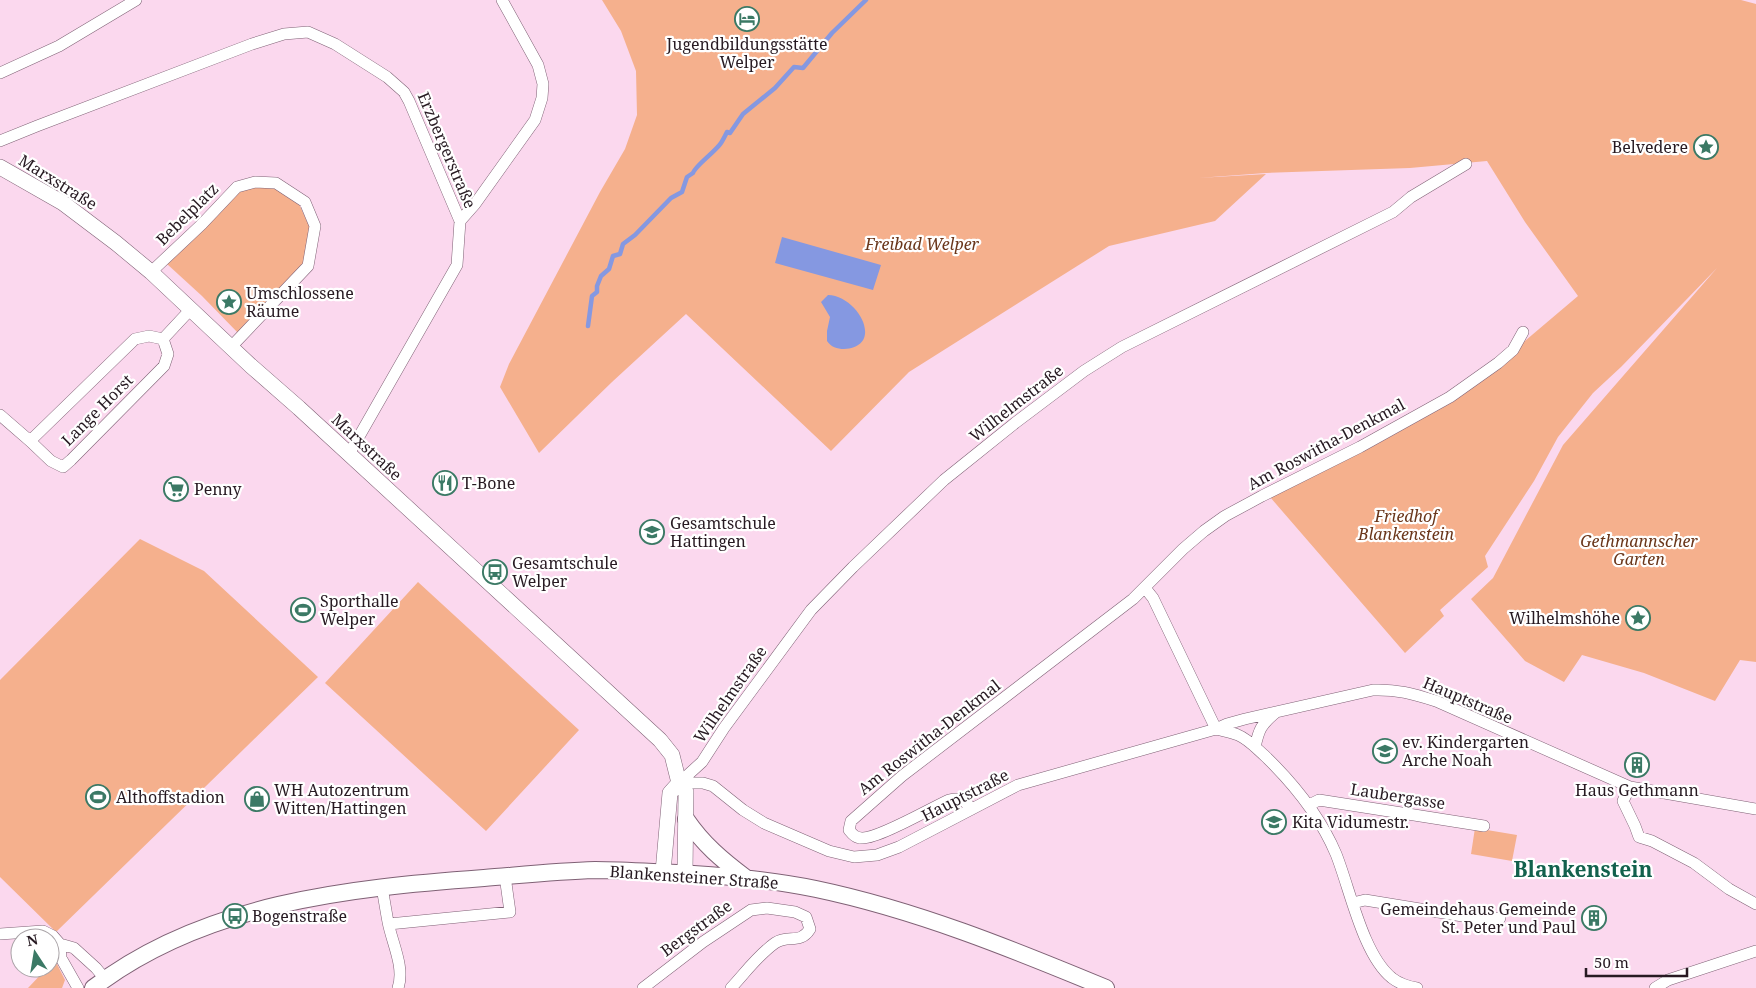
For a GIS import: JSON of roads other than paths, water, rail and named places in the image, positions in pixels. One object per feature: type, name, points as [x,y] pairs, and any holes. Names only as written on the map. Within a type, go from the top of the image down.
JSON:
[{"type":"main road","points":[[686,820],[713,853],[746,878]]},
{"type":"main road","name":"Blankensteiner Straße","points":[[99,984],[158,946],[180,936],[235,916],[280,904],[382,887],[594,870],[684,873],[746,878],[815,889],[893,908],[976,936],[1106,988]]},
{"type":"street","points":[[0,73],[59,46],[136,0]]},
{"type":"street","points":[[460,221],[475,204],[534,120],[542,98],[543,84],[538,64],[502,0]]},
{"type":"street","name":"Erzbergerstraße","points":[[0,141],[252,44],[284,34],[308,32],[335,44],[387,77],[404,92],[415,113],[460,221],[457,264],[349,454]]},
{"type":"street","name":"Wilhelmstraße","points":[[679,783],[702,762],[724,728],[811,610],[944,480],[1015,423],[1084,371],[1122,347],[1394,212],[1412,197],[1466,164]]},
{"type":"street","name":"Marxstraße","points":[[0,167],[63,202],[151,272],[190,310],[660,740],[672,755],[679,783],[686,792],[684,873]]},
{"type":"street","name":"Bebelplatz","points":[[151,272],[202,224],[237,187],[254,182],[276,183],[304,202],[315,226],[308,266],[231,347]]},
{"type":"street","points":[[163,339],[190,310]]},
{"type":"street","name":"Am Roswitha-Denkmal","points":[[972,809],[964,800],[958,798],[941,804],[876,836],[861,838],[855,836],[849,830],[851,821],[902,776],[1133,599],[1183,549],[1204,531],[1225,516],[1360,447],[1450,397],[1513,350],[1523,332]]},
{"type":"street","name":"Lange Horst","points":[[0,415],[51,461],[63,467],[164,366],[168,354],[163,339],[149,336],[135,339],[30,441]]},
{"type":"street","points":[[1145,588],[1153,598],[1216,729],[1238,735],[1255,747],[1285,775],[1309,805],[1335,854],[1371,951],[1382,968],[1394,979],[1417,988]]},
{"type":"street","name":"Hauptstraße","points":[[679,783],[703,783],[713,786],[743,810],[764,823],[829,851],[854,857],[877,855],[899,847],[1018,785],[1278,710],[1373,690],[1388,689],[1405,691],[1436,701],[1630,787],[1756,810]]},
{"type":"street","points":[[1255,747],[1259,730],[1263,723],[1278,710]]},
{"type":"street","points":[[663,872],[670,793],[679,783]]},
{"type":"street","points":[[1630,787],[1623,801],[1639,837],[1652,841],[1694,863],[1729,890],[1756,904]]},
{"type":"street","name":"Laubergasse","points":[[1309,805],[1319,800],[1484,826]]},
{"type":"street","points":[[388,924],[510,912],[505,876]]},
{"type":"street","points":[[382,887],[388,924],[400,968],[398,988]]},
{"type":"street","points":[[1353,903],[1364,900],[1481,919],[1500,918]]},
{"type":"street","name":"Bergstraße","points":[[643,988],[703,942],[751,910],[758,908],[776,909],[795,912],[806,917],[810,929],[806,935],[776,943],[764,952],[731,988]]},
{"type":"street","points":[[78,988],[61,958],[60,944],[74,948],[96,968],[99,984]]},
{"type":"street","points":[[1655,988],[1668,980],[1756,951]]},
{"type":"water","points":[[782,237],[881,265],[873,290],[775,263]]},
{"type":"water","points":[[828,295],[839,298],[849,304],[863,322],[865,331],[863,340],[856,346],[839,349],[827,341],[830,317],[821,302]]},
{"type":"waterway","points":[[588,326],[592,296],[597,292],[601,276],[609,269],[613,256],[620,254],[623,244],[635,235],[671,198],[682,192],[687,177],[718,147],[727,132],[730,133],[743,114],[775,88],[794,67],[803,68],[832,33],[866,0]]},
{"type":"place","name":"Jugendbildungsstätte Welper","points":[[747,19]]},
{"type":"place","name":"Belvedere","points":[[1706,147]]},
{"type":"place","name":"Umschlossene Räume","points":[[229,302]]},
{"type":"place","name":"T-Bone","points":[[445,483]]},
{"type":"place","name":"Penny","points":[[176,489]]},
{"type":"place","name":"Gesamtschule Hattingen","points":[[652,532]]},
{"type":"place","name":"Gesamtschule Welper","points":[[495,572]]},
{"type":"place","name":"Sporthalle Welper","points":[[303,610]]},
{"type":"place","name":"Wilhelmshöhe","points":[[1638,618]]},
{"type":"place","name":"ev. Kindergarten Arche Noah","points":[[1385,751]]},
{"type":"place","name":"Haus Gethmann","points":[[1637,765]]},
{"type":"place","name":"Althoffstadion","points":[[98,797]]},
{"type":"place","name":"WH Autozentrum Witten/Hattingen","points":[[257,799]]},
{"type":"place","name":"Kita Vidumestr.","points":[[1274,822]]},
{"type":"place","name":"Bogenstraße","points":[[235,916]]},
{"type":"place","name":"Gemeindehaus Gemeinde St. Peter und Paul","points":[[1594,918]]},
{"type":"district","name":"Blankenstein","points":[[1583,870]]},
{"type":"park label","name":"Freibad Welper","points":[[922,244]]},
{"type":"park label","name":"Friedhof Blankenstein","points":[[1406,525]]},
{"type":"park label","name":"Gethmannscher Garten","points":[[1639,550]]}]
